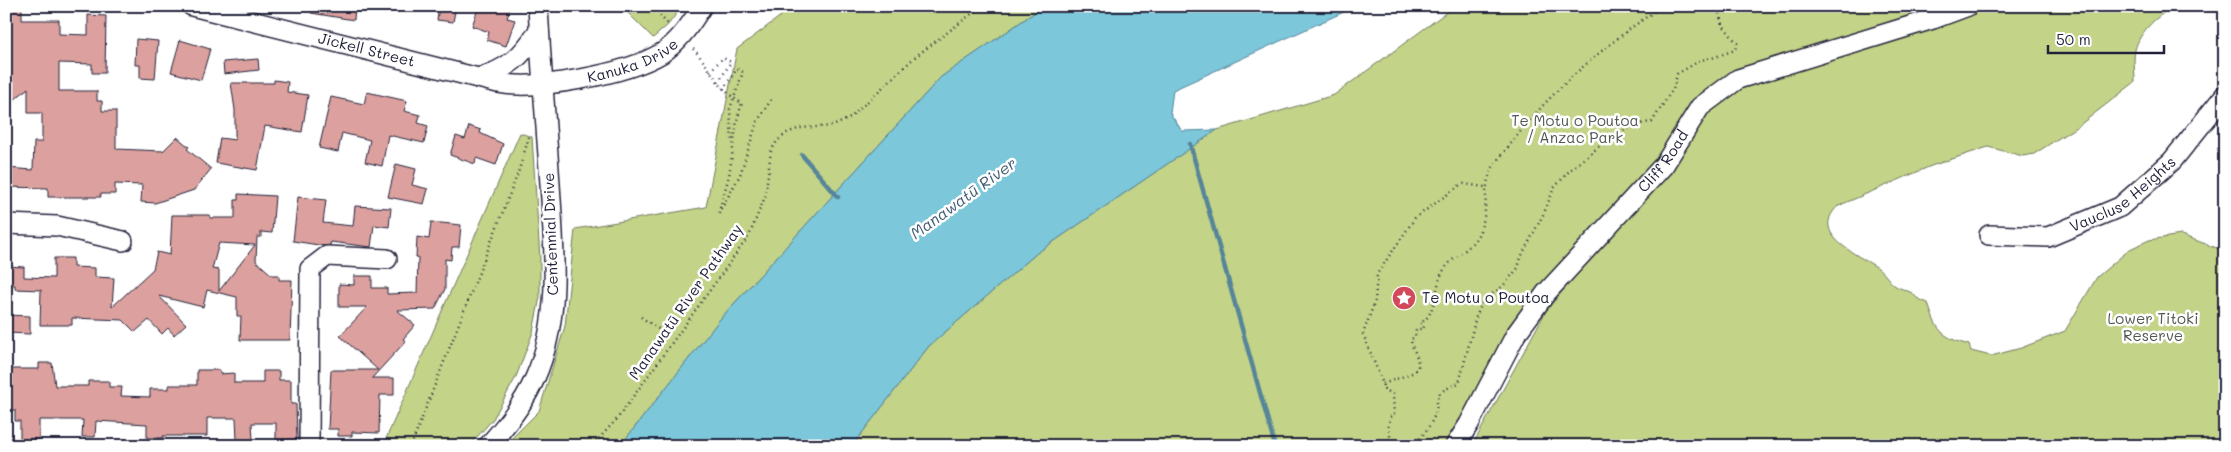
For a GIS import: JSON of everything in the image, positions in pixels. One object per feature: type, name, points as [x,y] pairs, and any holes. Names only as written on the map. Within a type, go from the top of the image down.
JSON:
[{"type":"street","name":"Jickell Street","points":[[192,6],[512,86],[543,84]]},
{"type":"street","name":"Centennial Drive","points":[[488,446],[503,430],[535,378],[548,334],[554,295],[554,258],[538,6]]},
{"type":"street","name":"Kanuka Drive","points":[[543,84],[589,76],[640,63],[686,42],[702,6]]},
{"type":"street","name":"Cliff Road","points":[[1455,446],[1469,424],[1516,334],[1569,265],[1664,165],[1700,107],[1738,79],[1933,19],[1968,6]]},
{"type":"street","points":[[478,78],[496,73],[511,64],[525,52],[539,30]]},
{"type":"street","name":"Vaucluse Heights","points":[[1990,236],[2048,237],[2120,207],[2172,160],[2225,95]]},
{"type":"street","points":[[6,224],[58,226],[123,241]]},
{"type":"street","points":[[309,446],[303,264],[327,256],[387,259]]},
{"type":"path","points":[[660,6],[661,18],[702,58],[723,89],[734,99],[742,103],[737,120],[729,176],[718,215],[740,175],[757,122],[771,100]]},
{"type":"path","name":"Manawatū River Pathway","points":[[592,446],[617,419],[749,236],[765,197],[771,151],[777,141],[787,133],[800,128],[833,126],[850,118],[915,57],[982,6]]},
{"type":"path","points":[[1383,384],[1412,373],[1418,368],[1417,353],[1411,343],[1411,339],[1415,337],[1416,329],[1422,329],[1424,326],[1420,323],[1429,316],[1444,269],[1459,254],[1473,245],[1482,228],[1485,210],[1485,187],[1493,167],[1526,124],[1554,93],[1591,60],[1662,6]]},
{"type":"path","points":[[1413,446],[1433,419],[1436,398],[1442,390],[1459,383],[1476,317],[1483,301],[1503,286],[1518,268],[1521,256],[1544,213],[1554,188],[1570,170],[1607,140],[1636,124],[1652,122],[1674,87],[1677,74],[1701,60],[1735,50],[1737,43],[1722,24],[1717,6]]},
{"type":"path","points":[[710,71],[723,58],[731,62],[718,83]]},
{"type":"path","points":[[723,89],[737,70],[742,72],[730,109],[733,146]]},
{"type":"path","points":[[411,446],[514,182],[532,127],[538,121],[546,120]]},
{"type":"path","points":[[1393,446],[1388,429],[1390,417],[1394,415],[1392,394],[1382,388],[1383,384],[1362,334],[1375,301],[1377,274],[1414,218],[1424,209],[1464,184],[1485,187]]},
{"type":"path","points":[[641,317],[667,334]]},
{"type":"green space","points":[[621,6],[682,6],[668,25],[653,38]]},
{"type":"green space","points":[[794,6],[1044,6],[941,77],[721,318],[620,446],[504,446],[539,411],[565,326],[575,229],[706,207],[737,49]]},
{"type":"green space","name":"Te Motu o Poutoa / Anzac Park","points":[[1455,6],[1946,6],[1923,11],[1737,72],[1678,128],[1645,174],[1614,205],[1462,424],[1444,446],[852,446],[929,346],[1037,253],[1217,130],[1334,95]]},
{"type":"green space","name":"Lower Titoki Reserve","points":[[1996,6],[2174,6],[2150,24],[2137,43],[2134,58],[2135,82],[2081,124],[2034,154],[2023,156],[1988,147],[1931,166],[1838,206],[1830,216],[1829,226],[1832,235],[1849,250],[1880,270],[1894,285],[1928,303],[1937,326],[1946,335],[1969,345],[1971,351],[1991,356],[2021,348],[2065,331],[2097,277],[2130,249],[2149,240],[2181,235],[2225,251],[2225,446],[1472,446],[1546,311],[1706,113],[1723,98],[1748,84]]},
{"type":"green space","points":[[520,133],[532,137],[540,258],[540,297],[533,332],[516,377],[493,419],[469,446],[391,446],[392,443],[385,441]]},
{"type":"water","name":"Manawatū River","points":[[1044,6],[1357,6],[1173,90],[1170,113],[1182,131],[1217,130],[1037,253],[929,346],[852,446],[620,446],[721,318],[941,77]]},
{"type":"building","points":[[6,6],[22,6],[22,20],[59,20],[59,34],[88,35],[88,15],[106,16],[105,73],[92,73],[92,64],[59,63],[59,91],[97,91],[97,101],[102,101],[102,111],[116,111],[116,149],[163,151],[177,137],[189,147],[187,149],[211,169],[194,190],[155,203],[141,202],[142,185],[115,184],[115,194],[100,194],[101,197],[48,197],[48,188],[6,187],[6,168],[33,170],[34,142],[42,142],[42,113],[28,113],[28,88],[6,107]]},
{"type":"building","points":[[312,6],[355,6],[354,20],[311,13]]},
{"type":"building","points":[[439,6],[456,6],[453,22],[437,20]]},
{"type":"building","points":[[479,6],[511,6],[507,18],[515,20],[506,46],[487,40],[489,32],[472,26]]},
{"type":"building","points":[[136,39],[158,41],[155,79],[140,78],[140,65],[135,65]]},
{"type":"building","points":[[180,40],[210,49],[201,80],[171,72]]},
{"type":"building","points":[[258,59],[259,70],[224,74],[223,62]]},
{"type":"building","points":[[274,80],[288,82],[287,92],[308,95],[302,132],[265,126],[257,170],[216,163],[220,138],[235,140],[235,110],[231,83],[274,83]]},
{"type":"building","points":[[367,92],[407,101],[404,111],[420,115],[418,123],[428,126],[424,143],[388,135],[382,166],[365,162],[370,140],[342,133],[338,152],[319,148],[331,97],[364,104]]},
{"type":"building","points":[[469,126],[481,130],[480,133],[503,144],[496,165],[476,158],[475,164],[450,155],[456,136],[465,139]]},
{"type":"building","points":[[396,164],[416,169],[412,185],[428,189],[424,204],[388,197]]},
{"type":"building","points":[[238,194],[275,196],[272,233],[261,232],[261,237],[257,237],[256,261],[272,275],[279,275],[279,280],[292,280],[290,340],[240,340],[241,316],[237,316],[237,297],[207,290],[203,307],[159,296],[186,324],[174,335],[168,328],[162,334],[149,320],[135,332],[123,320],[72,318],[72,325],[40,325],[41,290],[15,289],[15,285],[6,284],[6,266],[24,267],[24,277],[54,278],[54,258],[73,258],[73,267],[95,268],[95,277],[114,278],[112,307],[153,269],[157,252],[170,255],[172,215],[210,215],[210,218],[235,218],[235,200],[238,200]],"holes":[[[219,243],[255,245],[219,291],[219,270],[212,269]]]},
{"type":"building","points":[[298,197],[326,200],[323,223],[353,226],[355,206],[391,208],[389,227],[374,225],[371,247],[331,242],[330,245],[325,246],[293,241]]},
{"type":"building","points":[[431,222],[461,225],[459,247],[452,247],[451,260],[445,259],[445,289],[435,309],[397,310],[415,325],[403,339],[406,341],[372,378],[394,378],[394,395],[380,395],[379,433],[352,432],[352,436],[338,436],[338,429],[328,429],[331,370],[378,370],[340,336],[367,307],[339,307],[339,284],[354,285],[354,276],[372,276],[372,288],[387,288],[387,294],[417,293],[417,237],[429,239]]},
{"type":"building","points":[[6,315],[30,316],[30,334],[6,333]]},
{"type":"building","points":[[39,363],[52,363],[55,386],[88,386],[88,381],[109,381],[109,387],[122,387],[121,396],[150,397],[150,389],[169,389],[169,385],[197,385],[197,370],[220,370],[220,374],[234,373],[234,383],[263,383],[263,371],[279,371],[279,380],[291,380],[291,404],[296,404],[297,439],[276,440],[276,423],[252,423],[253,440],[237,440],[236,418],[207,418],[207,436],[147,438],[147,424],[96,421],[95,437],[82,437],[83,420],[39,420],[39,439],[20,439],[20,421],[15,421],[15,410],[6,410],[6,369],[39,369]]},
{"type":"waterway","points":[[1190,144],[1275,446]]},
{"type":"waterway","points":[[802,155],[838,197]]},
{"type":"place","name":"Te Motu o Poutoa","points":[[1404,298]]}]
